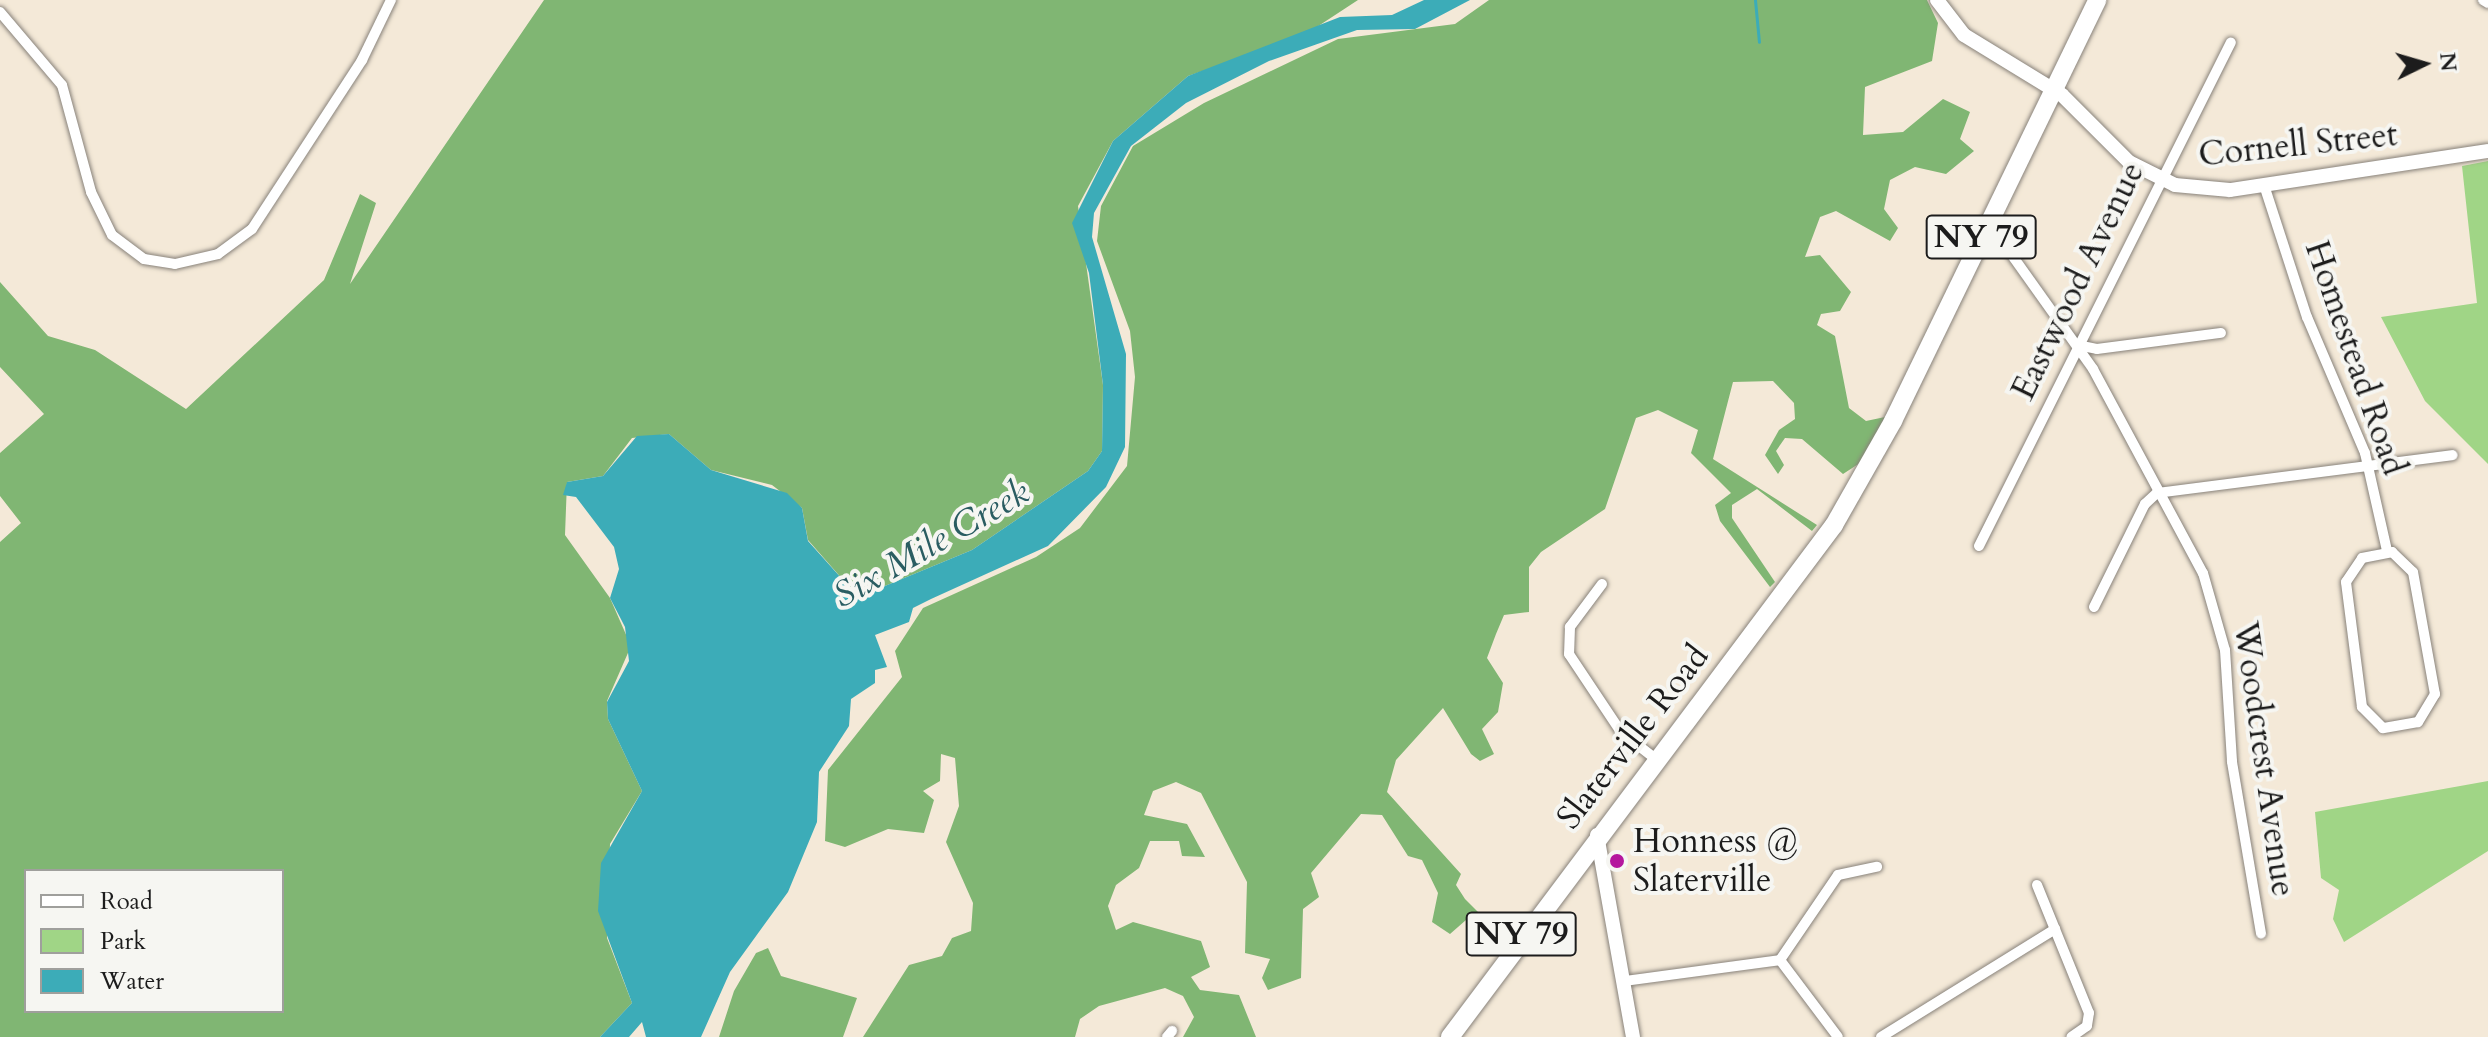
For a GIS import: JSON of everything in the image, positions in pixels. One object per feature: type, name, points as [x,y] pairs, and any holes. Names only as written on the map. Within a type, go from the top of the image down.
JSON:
[{"type":"highway","name":"NY 79","points":[[1988,223],[2097,0]]},
{"type":"highway","name":"Slaterville Road","points":[[1450,1037],[1865,475],[1988,223]]},
{"type":"street","points":[[0,12],[62,85],[91,192],[112,235],[144,259],[175,264],[218,254],[252,229],[362,60],[391,0]]},
{"type":"street","name":"Cornell Street","points":[[1937,0],[1964,35],[2054,89],[2129,162],[2159,178],[2211,190],[2264,185],[2488,151]]},
{"type":"street","name":"Eastwood Avenue","points":[[1979,546],[2159,178],[2231,42]]},
{"type":"street","name":"Homestead Road","points":[[2264,185],[2307,317],[2368,467],[2387,551]]},
{"type":"street","name":"Woodcrest Avenue","points":[[1988,223],[2077,345],[2164,491],[2221,628],[2232,762],[2261,934]]},
{"type":"street","points":[[2077,345],[2097,349],[2221,333]]},
{"type":"street","points":[[2094,607],[2145,504],[2164,491],[2453,455]]},
{"type":"street","points":[[2387,551],[2413,572],[2435,694],[2418,722],[2383,728],[2362,707],[2346,582],[2362,558],[2387,551]]},
{"type":"street","points":[[1602,584],[1570,627],[1569,654],[1621,732],[1657,760]]},
{"type":"street","points":[[1597,835],[1633,1037]]},
{"type":"street","points":[[1625,981],[1780,960],[1838,875],[1877,867]]},
{"type":"street","points":[[2037,885],[2090,1018],[2071,1037]]},
{"type":"street","points":[[1881,1037],[2055,929]]},
{"type":"street","points":[[1780,960],[1838,1037]]},
{"type":"green space","points":[[544,0],[1358,0],[1300,38],[1188,76],[1113,141],[1078,206],[1103,385],[1102,451],[1088,471],[972,550],[868,593],[851,589],[808,540],[802,508],[772,485],[711,470],[669,434],[632,438],[603,476],[567,482],[565,535],[610,598],[631,646],[607,701],[608,719],[642,791],[610,844],[607,938],[632,1003],[600,1037],[0,1037],[0,542],[21,523],[0,496],[0,453],[44,414],[0,367],[0,282],[48,336],[95,350],[186,409],[324,280],[360,194],[376,203],[350,284]]},
{"type":"green space","points":[[1489,0],[1927,0],[1938,23],[1932,61],[1865,87],[1863,135],[1903,132],[1943,99],[1970,112],[1960,139],[1974,151],[1946,174],[1915,167],[1890,180],[1884,209],[1898,228],[1890,241],[1836,211],[1820,217],[1805,257],[1820,255],[1851,292],[1840,311],[1821,314],[1817,325],[1835,336],[1849,408],[1866,421],[1885,417],[1863,461],[1843,474],[1802,439],[1785,438],[1776,451],[1784,465],[1778,474],[1765,455],[1779,430],[1795,419],[1794,403],[1773,381],[1733,382],[1713,459],[1817,525],[1812,531],[1757,489],[1732,505],[1732,518],[1775,582],[1770,587],[1720,521],[1715,505],[1731,493],[1691,453],[1698,430],[1658,410],[1636,418],[1605,509],[1541,552],[1529,567],[1529,612],[1504,615],[1487,658],[1503,683],[1498,712],[1482,729],[1494,754],[1480,761],[1471,754],[1443,708],[1396,760],[1387,792],[1461,874],[1456,885],[1465,899],[1504,938],[1495,950],[1466,920],[1450,934],[1432,922],[1438,893],[1422,860],[1408,856],[1382,815],[1361,814],[1311,873],[1319,897],[1303,909],[1301,978],[1268,990],[1262,978],[1270,959],[1245,953],[1247,882],[1201,793],[1176,782],[1153,791],[1144,815],[1187,824],[1205,857],[1182,856],[1179,841],[1150,841],[1139,868],[1116,885],[1108,906],[1116,930],[1133,922],[1201,941],[1210,967],[1191,977],[1200,990],[1239,995],[1256,1037],[1183,1037],[1194,1017],[1183,996],[1165,988],[1099,1006],[1080,1019],[1075,1037],[863,1037],[909,965],[942,956],[952,938],[971,931],[973,903],[946,842],[959,806],[955,758],[941,754],[940,781],[923,791],[934,800],[924,833],[888,829],[845,847],[825,841],[828,770],[902,677],[895,651],[923,608],[1036,557],[1080,528],[1127,466],[1135,377],[1130,331],[1097,241],[1101,206],[1133,146],[1204,103],[1338,39],[1455,24]]},
{"type":"green space","points":[[2488,161],[2488,464],[2425,401],[2381,317],[2477,303],[2462,166]]},
{"type":"green space","points":[[2488,781],[2488,851],[2344,942],[2333,919],[2339,890],[2321,878],[2315,812]]},
{"type":"green space","points":[[768,948],[781,976],[857,998],[843,1037],[719,1037],[734,991],[756,953]]},
{"type":"water","points":[[1424,0],[1470,0],[1415,29],[1357,30],[1269,61],[1186,103],[1131,146],[1094,213],[1092,237],[1126,354],[1125,447],[1106,487],[1048,546],[913,608],[909,622],[875,635],[887,667],[875,670],[875,683],[851,699],[849,726],[819,772],[817,822],[788,892],[730,972],[701,1037],[646,1037],[642,1022],[629,1037],[600,1037],[632,1003],[598,911],[601,863],[642,791],[608,719],[607,702],[629,661],[625,627],[610,598],[619,569],[614,547],[576,497],[563,495],[567,482],[603,476],[637,436],[669,434],[711,470],[787,493],[802,508],[808,541],[851,589],[868,593],[972,550],[1088,471],[1102,451],[1103,385],[1089,273],[1072,223],[1113,141],[1188,76],[1340,17],[1392,15]]},
{"type":"waterway","points":[[1755,0],[1759,42]]},
{"type":"place","name":"Honness @ Slaterville","points":[[1617,861]]},
{"type":"water label","name":"Six Mile Creek","points":[[931,544]]}]
